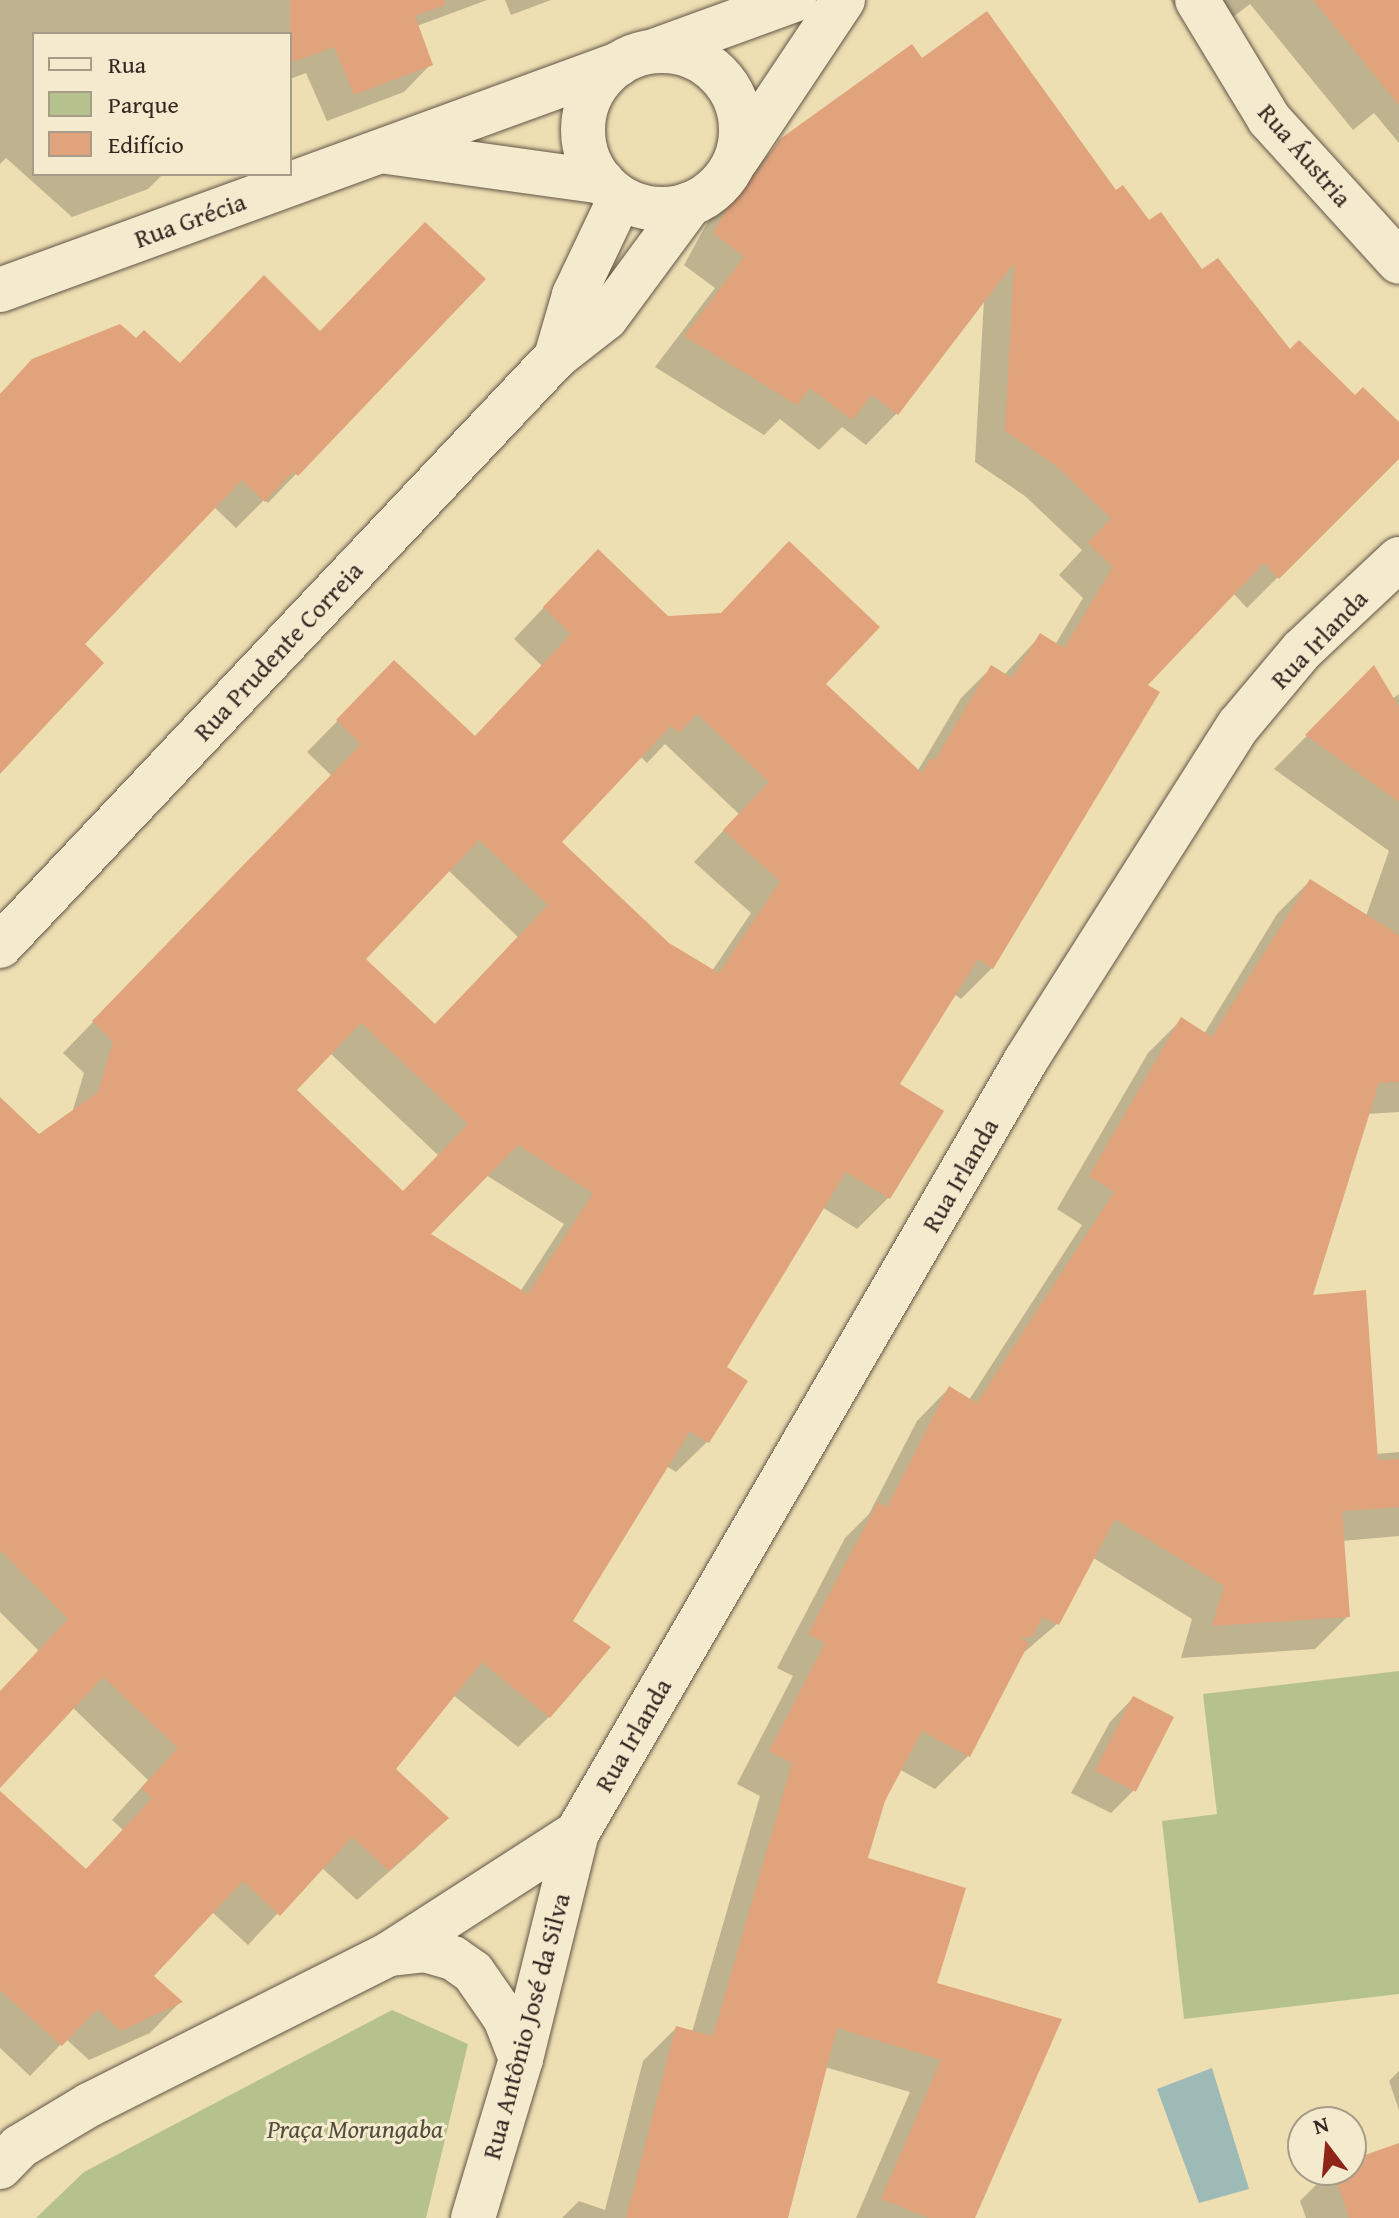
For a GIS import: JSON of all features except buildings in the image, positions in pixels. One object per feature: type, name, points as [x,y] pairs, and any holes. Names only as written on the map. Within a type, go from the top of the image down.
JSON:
[{"type":"street","name":"Rua Grécia","points":[[0,290],[794,0]]},
{"type":"street","points":[[737,159],[742,132],[738,105],[725,82],[706,64],[681,53],[636,58],[599,83],[587,106],[583,133],[588,159],[611,190],[666,210],[690,204],[726,178],[843,0]]},
{"type":"street","name":"Rua Áustria","points":[[1197,0],[1269,119],[1399,262]]},
{"type":"street","name":"Rua Grécia","points":[[381,151],[611,190]]},
{"type":"street","name":"Rua Prudente Correia","points":[[556,357],[611,190]]},
{"type":"street","name":"Rua Prudente Correia","points":[[0,946],[556,357],[606,318],[690,204]]},
{"type":"street","name":"Rua Irlanda","points":[[577,1833],[1026,1060],[1239,725],[1302,650],[1399,559]]},
{"type":"street","points":[[6,2147],[389,1954],[577,1833]]},
{"type":"street","name":"Rua Antônio José da Silva","points":[[473,2218],[521,2059],[577,1833]]},
{"type":"street","points":[[389,1954],[425,1950],[453,1958],[473,1972],[505,2018],[521,2059]]},
{"type":"green space","points":[[1399,1671],[1399,1994],[1184,2019],[1162,1821],[1217,1814],[1203,1694]]},
{"type":"green space","name":"Praça Morungaba","points":[[392,2010],[468,2044],[426,2218],[36,2218],[84,2172]]},
{"type":"water","points":[[1212,2068],[1249,2189],[1199,2203],[1157,2089]]}]
